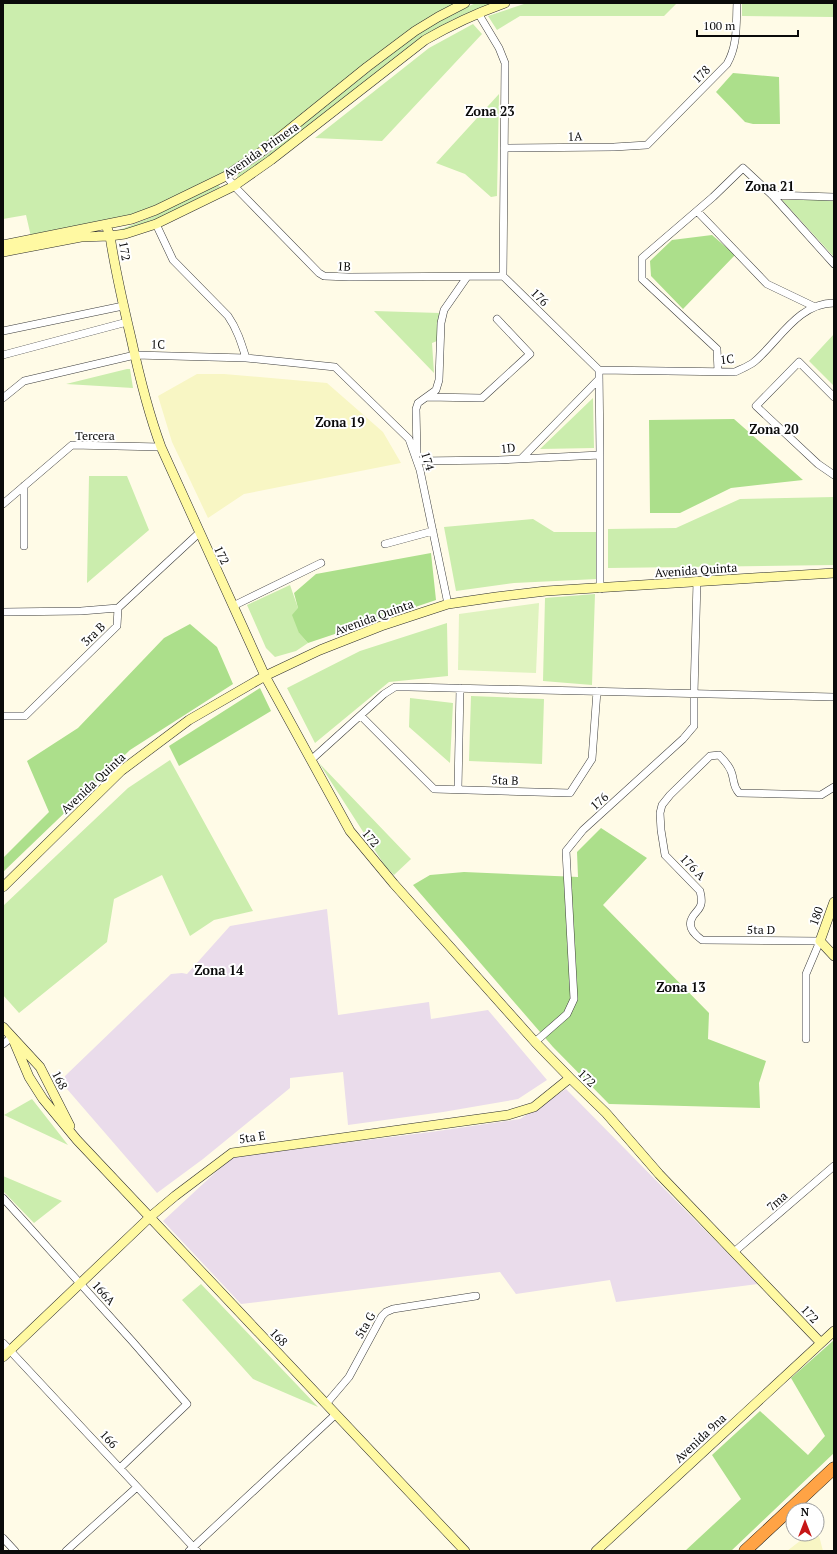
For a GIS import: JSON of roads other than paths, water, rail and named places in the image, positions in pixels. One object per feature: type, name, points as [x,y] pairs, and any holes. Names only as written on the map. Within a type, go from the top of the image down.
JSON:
[{"type":"highway","points":[[745,1551],[834,1468]]},
{"type":"street","name":"Avenida Primera","points":[[3,245],[132,219],[156,210],[226,176],[264,150],[367,67],[415,31],[465,3]]},
{"type":"street","name":"Avenida Primera","points":[[3,252],[81,237],[125,234],[156,224],[234,186],[271,160],[425,40],[451,25],[505,3]]},
{"type":"street","name":"178","points":[[647,145],[727,64],[732,56],[736,44],[737,3]]},
{"type":"street","points":[[478,13],[499,48],[505,63],[503,276]]},
{"type":"street","name":"1A","points":[[504,148],[614,147],[647,145]]},
{"type":"street","points":[[718,372],[716,349],[642,279],[642,258],[697,211],[743,168],[772,195],[834,264]]},
{"type":"street","name":"1B","points":[[226,176],[319,273],[324,276],[503,276]]},
{"type":"street","points":[[772,195],[834,197]]},
{"type":"street","points":[[697,211],[767,284],[813,306]]},
{"type":"street","points":[[156,224],[173,260],[228,316],[240,337],[246,358]]},
{"type":"street","name":"172","points":[[106,225],[110,236],[123,306],[135,355],[152,422],[161,447],[199,534],[265,676],[350,832],[394,884],[535,1042],[606,1113],[659,1174],[821,1343]]},
{"type":"street","name":"176","points":[[503,276],[598,370]]},
{"type":"street","points":[[417,461],[416,409],[418,403],[436,390],[439,380],[441,323],[444,310],[467,277]]},
{"type":"street","name":"1C","points":[[598,370],[735,372],[753,363],[797,318],[813,306],[834,302]]},
{"type":"street","points":[[3,330],[123,306]]},
{"type":"street","points":[[428,397],[482,398],[530,354],[497,319]]},
{"type":"street","points":[[3,355],[127,322]]},
{"type":"street","name":"1C","points":[[3,398],[24,382],[135,355],[246,358],[322,365]]},
{"type":"street","points":[[834,397],[799,362],[756,406],[818,464],[834,474]]},
{"type":"street","name":"174","points":[[322,365],[335,367],[409,439],[417,461],[448,604]]},
{"type":"street","points":[[598,370],[600,379],[600,589]]},
{"type":"street","points":[[522,458],[600,379]]},
{"type":"street","name":"Tercera","points":[[3,504],[72,445],[161,447]]},
{"type":"street","name":"1D","points":[[417,461],[500,460],[600,455]]},
{"type":"street","points":[[24,486],[24,546]]},
{"type":"street","points":[[385,544],[433,531]]},
{"type":"street","points":[[3,612],[81,611],[118,608],[199,534]]},
{"type":"street","points":[[233,606],[321,563]]},
{"type":"street","name":"Avenida Quinta","points":[[3,887],[121,771],[189,720],[265,676],[320,650],[367,632],[448,604],[481,598],[546,591],[600,589],[697,581],[834,573]]},
{"type":"street","name":"176","points":[[535,1042],[567,1014],[574,999],[566,851],[584,830],[683,739],[694,726],[697,581]]},
{"type":"street","name":"3ra B","points":[[3,716],[25,716],[117,626],[118,608]]},
{"type":"street","points":[[311,760],[384,694],[395,687],[834,697]]},
{"type":"street","points":[[458,789],[460,688]]},
{"type":"street","name":"5ta B","points":[[361,716],[434,789],[570,793],[592,758],[597,691]]},
{"type":"street","name":"176 A","points":[[702,940],[692,931],[690,924],[701,904],[700,891],[665,856],[660,813],[662,805],[670,795],[710,756],[719,755],[726,762],[732,773],[734,787],[739,793],[822,795],[834,787]]},
{"type":"street","name":"180","points":[[834,902],[820,941],[834,956]]},
{"type":"street","name":"5ta D","points":[[702,940],[820,941]]},
{"type":"street","points":[[806,1039],[806,974],[820,941]]},
{"type":"street","name":"168","points":[[3,1027],[40,1067],[76,1140]]},
{"type":"street","points":[[3,1044],[12,1037]]},
{"type":"street","name":"168","points":[[12,1037],[29,1077],[43,1099],[76,1140],[464,1551]]},
{"type":"street","name":"5ta E","points":[[6,1354],[150,1217],[232,1153],[508,1115],[534,1107],[570,1078]]},
{"type":"street","name":"7ma","points":[[734,1252],[834,1166]]},
{"type":"street","name":"166A","points":[[3,1198],[187,1404],[120,1468]]},
{"type":"street","name":"5ta G","points":[[326,1404],[349,1377],[382,1316],[386,1312],[393,1309],[476,1296]]},
{"type":"street","name":"Avenida 9na","points":[[596,1551],[834,1331]]},
{"type":"street","name":"166","points":[[3,1343],[6,1354],[120,1468],[193,1550]]},
{"type":"street","points":[[193,1550],[336,1414]]},
{"type":"street","points":[[66,1551],[137,1487]]},
{"type":"street","points":[[3,1538],[15,1551]]},
{"type":"district","name":"Zona 23","points":[[490,111]]},
{"type":"district","name":"Zona 21","points":[[770,186]]},
{"type":"district","name":"Zona 19","points":[[340,422]]},
{"type":"district","name":"Zona 20","points":[[774,429]]},
{"type":"district","name":"Zona 14","points":[[219,970]]},
{"type":"district","name":"Zona 13","points":[[681,987]]}]
